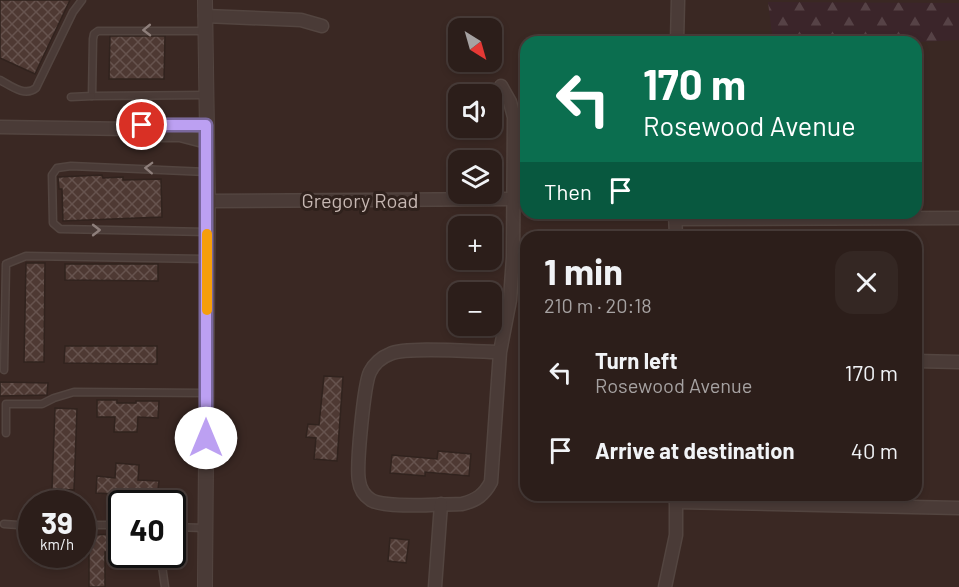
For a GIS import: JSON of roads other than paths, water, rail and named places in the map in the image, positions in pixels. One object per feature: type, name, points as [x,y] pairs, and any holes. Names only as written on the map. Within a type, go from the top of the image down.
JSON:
[{"type":"street","points":[[205,0],[208,201],[205,587]]},
{"type":"street","points":[[677,36],[678,0]]},
{"type":"street","points":[[205,16],[301,20],[322,26]]},
{"type":"street","points":[[500,352],[398,351],[379,360],[371,370],[366,382],[358,479],[366,495],[381,504],[462,504],[481,496],[491,482],[500,352],[510,300],[513,257],[514,117],[510,102],[502,88]]},
{"type":"street","points":[[0,128],[131,129],[142,125],[206,125]]},
{"type":"street","points":[[131,129],[142,135],[180,135],[207,142]]},
{"type":"street","name":"Gregory Road","points":[[208,201],[513,199]]},
{"type":"street","points":[[922,218],[959,218]]},
{"type":"street","points":[[922,361],[959,362]]},
{"type":"street","points":[[665,587],[676,535],[676,501]]},
{"type":"street","points":[[761,501],[959,508]]},
{"type":"street","points":[[435,587],[441,504]]},
{"type":"lane","points":[[0,80],[26,93],[36,88],[73,12],[82,0]]},
{"type":"lane","points":[[92,96],[93,39],[94,34],[98,31],[205,31]]},
{"type":"lane","points":[[71,97],[206,95]]},
{"type":"lane","points":[[207,172],[71,166],[57,168],[52,175],[53,223],[60,230],[207,232]]},
{"type":"lane","points":[[4,370],[6,264],[26,256],[207,259]]},
{"type":"lane","points":[[6,433],[6,404],[42,404],[74,392],[206,393]]},
{"type":"lane","points":[[4,525],[18,526]]},
{"type":"lane","points":[[186,528],[206,528]]},
{"type":"lane","points":[[162,568],[165,587]]}]
